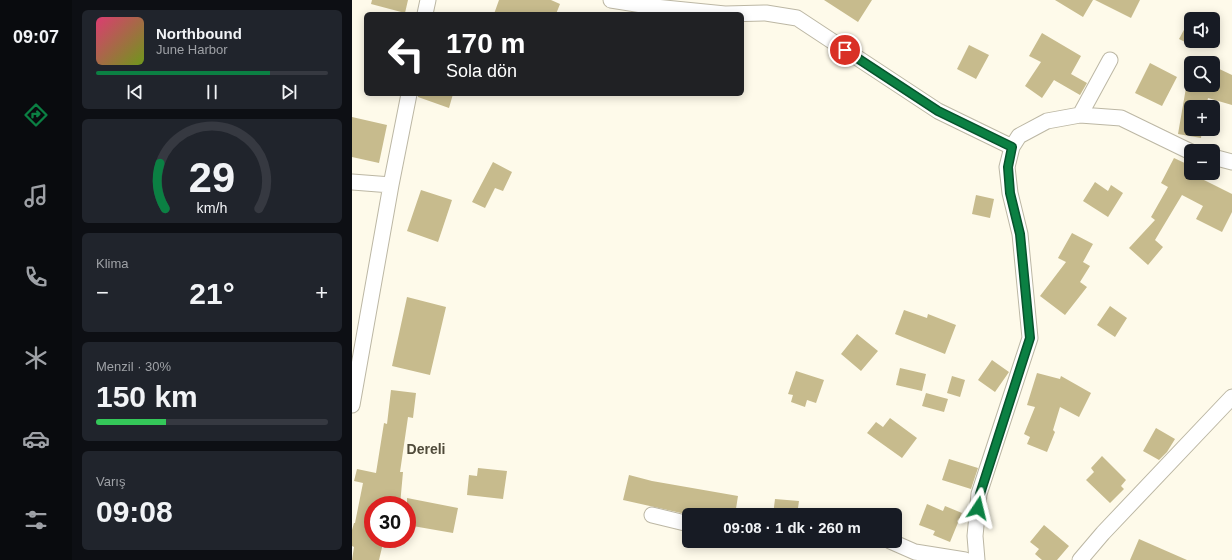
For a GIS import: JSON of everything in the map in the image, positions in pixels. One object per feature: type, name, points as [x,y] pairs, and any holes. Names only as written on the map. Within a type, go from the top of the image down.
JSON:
[{"type":"street","points":[[425,12],[428,0]]},
{"type":"street","points":[[612,0],[655,7],[707,12]]},
{"type":"street","points":[[744,13],[766,13],[797,18],[938,111],[1012,147]]},
{"type":"street","points":[[1080,115],[1110,60]]},
{"type":"street","points":[[352,405],[390,185],[409,96]]},
{"type":"street","points":[[977,560],[975,536],[980,494],[1030,338],[1020,234],[1010,193],[1008,167],[1012,147],[1019,136],[1046,121],[1080,115],[1121,118],[1184,149]]},
{"type":"street","points":[[1220,159],[1232,162]]},
{"type":"street","points":[[352,182],[390,185]]},
{"type":"street","points":[[1080,560],[1103,533],[1232,397]]},
{"type":"street","points":[[652,515],[682,522]]},
{"type":"street","points":[[902,546],[916,552],[965,560]]},
{"type":"building","points":[[372,0],[408,0],[405,12],[371,4]]},
{"type":"building","points":[[499,0],[551,0],[560,4],[557,12],[495,12]]},
{"type":"building","points":[[824,0],[872,0],[858,22]]},
{"type":"building","points":[[1055,0],[1093,0],[1083,17]]},
{"type":"building","points":[[1095,0],[1140,0],[1131,18]]},
{"type":"building","points":[[1184,30],[1184,42],[1179,39]]},
{"type":"building","points":[[1042,33],[1081,56],[1071,74],[1087,83],[1080,95],[1054,80],[1042,98],[1025,86],[1041,62],[1029,56]]},
{"type":"building","points":[[969,45],[989,55],[976,79],[957,69]]},
{"type":"building","points":[[1150,63],[1177,77],[1162,106],[1135,93]]},
{"type":"building","points":[[1220,69],[1232,75],[1232,105],[1220,102],[1220,100],[1208,98],[1208,100],[1184,100],[1184,135],[1178,134],[1185,92],[1220,92]]},
{"type":"building","points":[[418,96],[452,96],[449,108]]},
{"type":"building","points":[[352,117],[387,125],[379,163],[352,157]]},
{"type":"building","points":[[1190,136],[1201,136],[1201,138]]},
{"type":"building","points":[[1174,158],[1184,163],[1184,180],[1204,180],[1232,194],[1232,212],[1222,232],[1196,219],[1203,206],[1182,195],[1155,240],[1163,247],[1148,265],[1129,248],[1155,220],[1151,217],[1168,187],[1161,183]]},
{"type":"building","points":[[493,162],[512,172],[503,191],[495,188],[485,208],[472,202]]},
{"type":"building","points":[[1095,182],[1108,191],[1111,185],[1123,193],[1108,217],[1083,201]]},
{"type":"building","points":[[421,190],[452,200],[438,242],[407,231]]},
{"type":"building","points":[[976,195],[994,199],[990,218],[972,214]]},
{"type":"building","points":[[1072,233],[1093,244],[1083,262],[1090,266],[1080,282],[1087,287],[1065,315],[1040,296],[1066,262],[1058,258]]},
{"type":"building","points":[[407,297],[446,307],[430,375],[392,366]]},
{"type":"building","points":[[1110,306],[1127,318],[1115,337],[1097,325]]},
{"type":"building","points":[[904,310],[927,318],[928,314],[956,325],[945,354],[895,334]]},
{"type":"building","points":[[857,334],[878,351],[861,371],[841,354]]},
{"type":"building","points":[[992,360],[1009,372],[995,392],[978,380]]},
{"type":"building","points":[[900,368],[926,374],[922,391],[896,385]]},
{"type":"building","points":[[796,371],[824,380],[816,403],[807,400],[805,407],[791,402],[793,395],[788,394]]},
{"type":"building","points":[[1037,373],[1060,379],[1061,376],[1091,393],[1079,417],[1060,407],[1053,430],[1055,432],[1047,452],[1027,444],[1030,437],[1024,434],[1035,407],[1027,405]]},
{"type":"building","points":[[952,376],[965,380],[960,397],[947,393]]},
{"type":"building","points":[[391,390],[416,393],[413,418],[408,417],[400,472],[403,472],[401,496],[364,496],[364,548],[382,548],[379,560],[352,560],[354,547],[352,546],[352,530],[355,523],[363,483],[354,481],[357,469],[376,473],[384,423],[387,424]]},
{"type":"building","points":[[926,393],[948,399],[944,412],[922,406]]},
{"type":"building","points":[[890,418],[917,438],[902,458],[867,433],[876,422],[883,427]]},
{"type":"building","points":[[1156,428],[1175,439],[1167,452],[1159,460],[1143,451]]},
{"type":"building","points":[[1102,456],[1126,480],[1121,486],[1124,489],[1110,503],[1086,480],[1094,472],[1091,468]]},
{"type":"building","points":[[949,459],[978,468],[971,489],[942,480]]},
{"type":"building","points":[[478,468],[507,471],[503,499],[467,495],[469,475],[477,476]]},
{"type":"building","points":[[629,475],[652,481],[738,496],[736,508],[682,508],[682,513],[623,500]]},
{"type":"building","points":[[775,499],[799,501],[798,508],[774,508]]},
{"type":"building","points":[[416,500],[458,508],[453,533],[416,527]]},
{"type":"building","points":[[927,504],[943,511],[945,506],[962,513],[950,542],[933,535],[935,531],[919,525]]},
{"type":"building","points":[[1044,525],[1069,546],[1057,560],[1042,560],[1035,554],[1039,549],[1030,542]]},
{"type":"building","points":[[1139,539],[1187,560],[1130,560]]},
{"type":"district","name":"Dereli","points":[[426,449]]},
{"type":"route","points":[[845,50],[938,111],[1012,147],[1008,167],[1010,193],[1020,234],[1030,338],[1001,424],[980,494],[978,508]]}]
